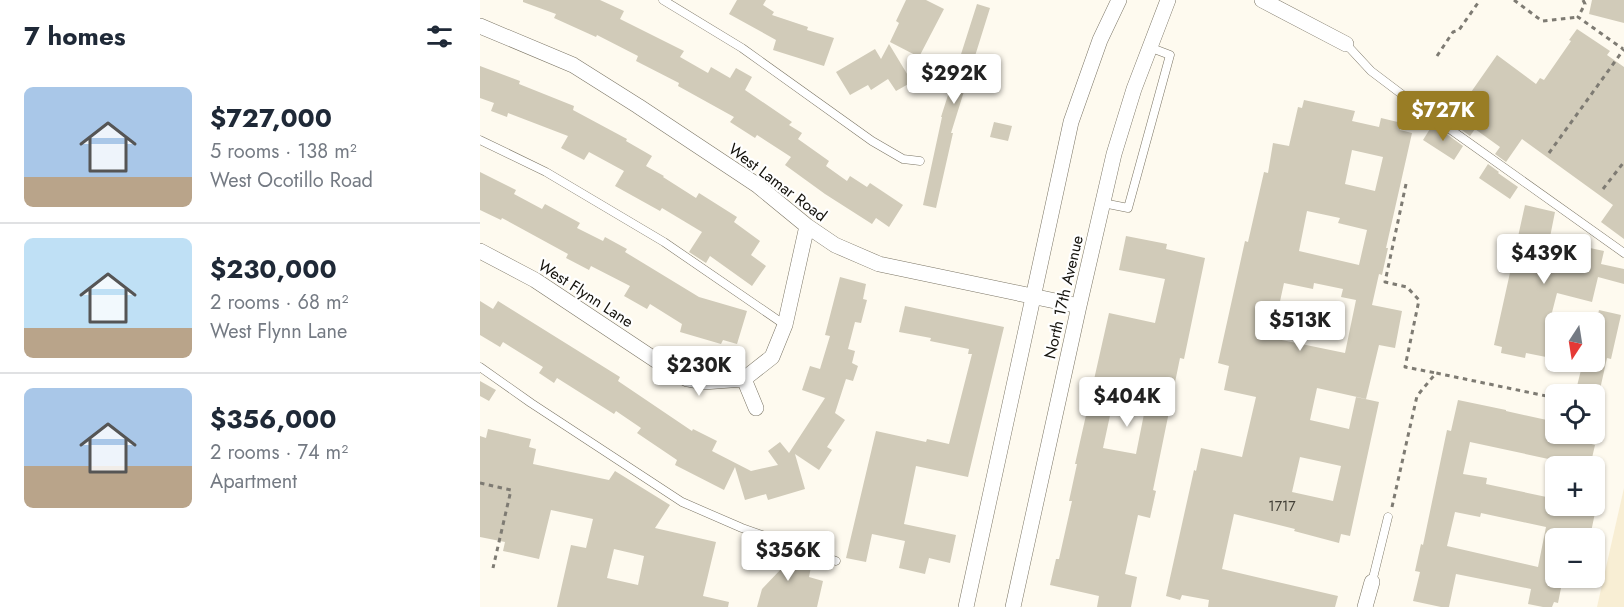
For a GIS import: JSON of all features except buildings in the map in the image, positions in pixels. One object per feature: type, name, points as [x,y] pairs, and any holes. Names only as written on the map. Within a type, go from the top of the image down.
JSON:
[{"type":"street","name":"North 17th Avenue","points":[[966,607],[1071,122],[1100,40],[1119,0]]},
{"type":"street","name":"North 17th Avenue","points":[[1013,607],[1114,154],[1149,47],[1168,0]]},
{"type":"street","points":[[1262,0],[1346,44]]},
{"type":"street","name":"West Lamar Road","points":[[480,26],[573,65],[757,185],[807,226],[835,245],[879,264],[1079,306]]},
{"type":"street","points":[[756,408],[744,379],[772,357],[785,325],[807,226]]},
{"type":"street","name":"West Flynn Lane","points":[[480,251],[535,280],[687,379],[703,382],[744,379]]},
{"type":"street","points":[[1365,607],[1372,582]]},
{"type":"lane","points":[[663,0],[742,48],[872,141],[903,159],[920,161]]},
{"type":"lane","points":[[1346,44],[1371,71],[1416,105],[1624,253]]},
{"type":"lane","points":[[1103,203],[1128,208],[1170,56],[1149,47]]},
{"type":"lane","points":[[480,140],[546,172],[664,242],[785,325]]},
{"type":"lane","points":[[480,367],[682,502],[742,528],[836,561]]},
{"type":"lane","points":[[1372,582],[1389,516]]},
{"type":"path","points":[[1437,56],[1453,32],[1459,30],[1480,0]]},
{"type":"path","points":[[1514,0],[1542,21],[1578,17],[1624,49],[1549,153]]},
{"type":"path","points":[[1578,17],[1585,4],[1583,0]]},
{"type":"path","points":[[1603,189],[1624,162]]},
{"type":"path","points":[[1406,184],[1385,282],[1407,287],[1419,300],[1405,367],[1545,396]]},
{"type":"path","points":[[1389,516],[1417,396],[1436,373]]},
{"type":"path","points":[[480,483],[511,490],[493,568]]},
{"type":"shaded area","points":[[1624,488],[1624,607],[1597,607],[1601,588],[1605,588],[1605,572]]}]
